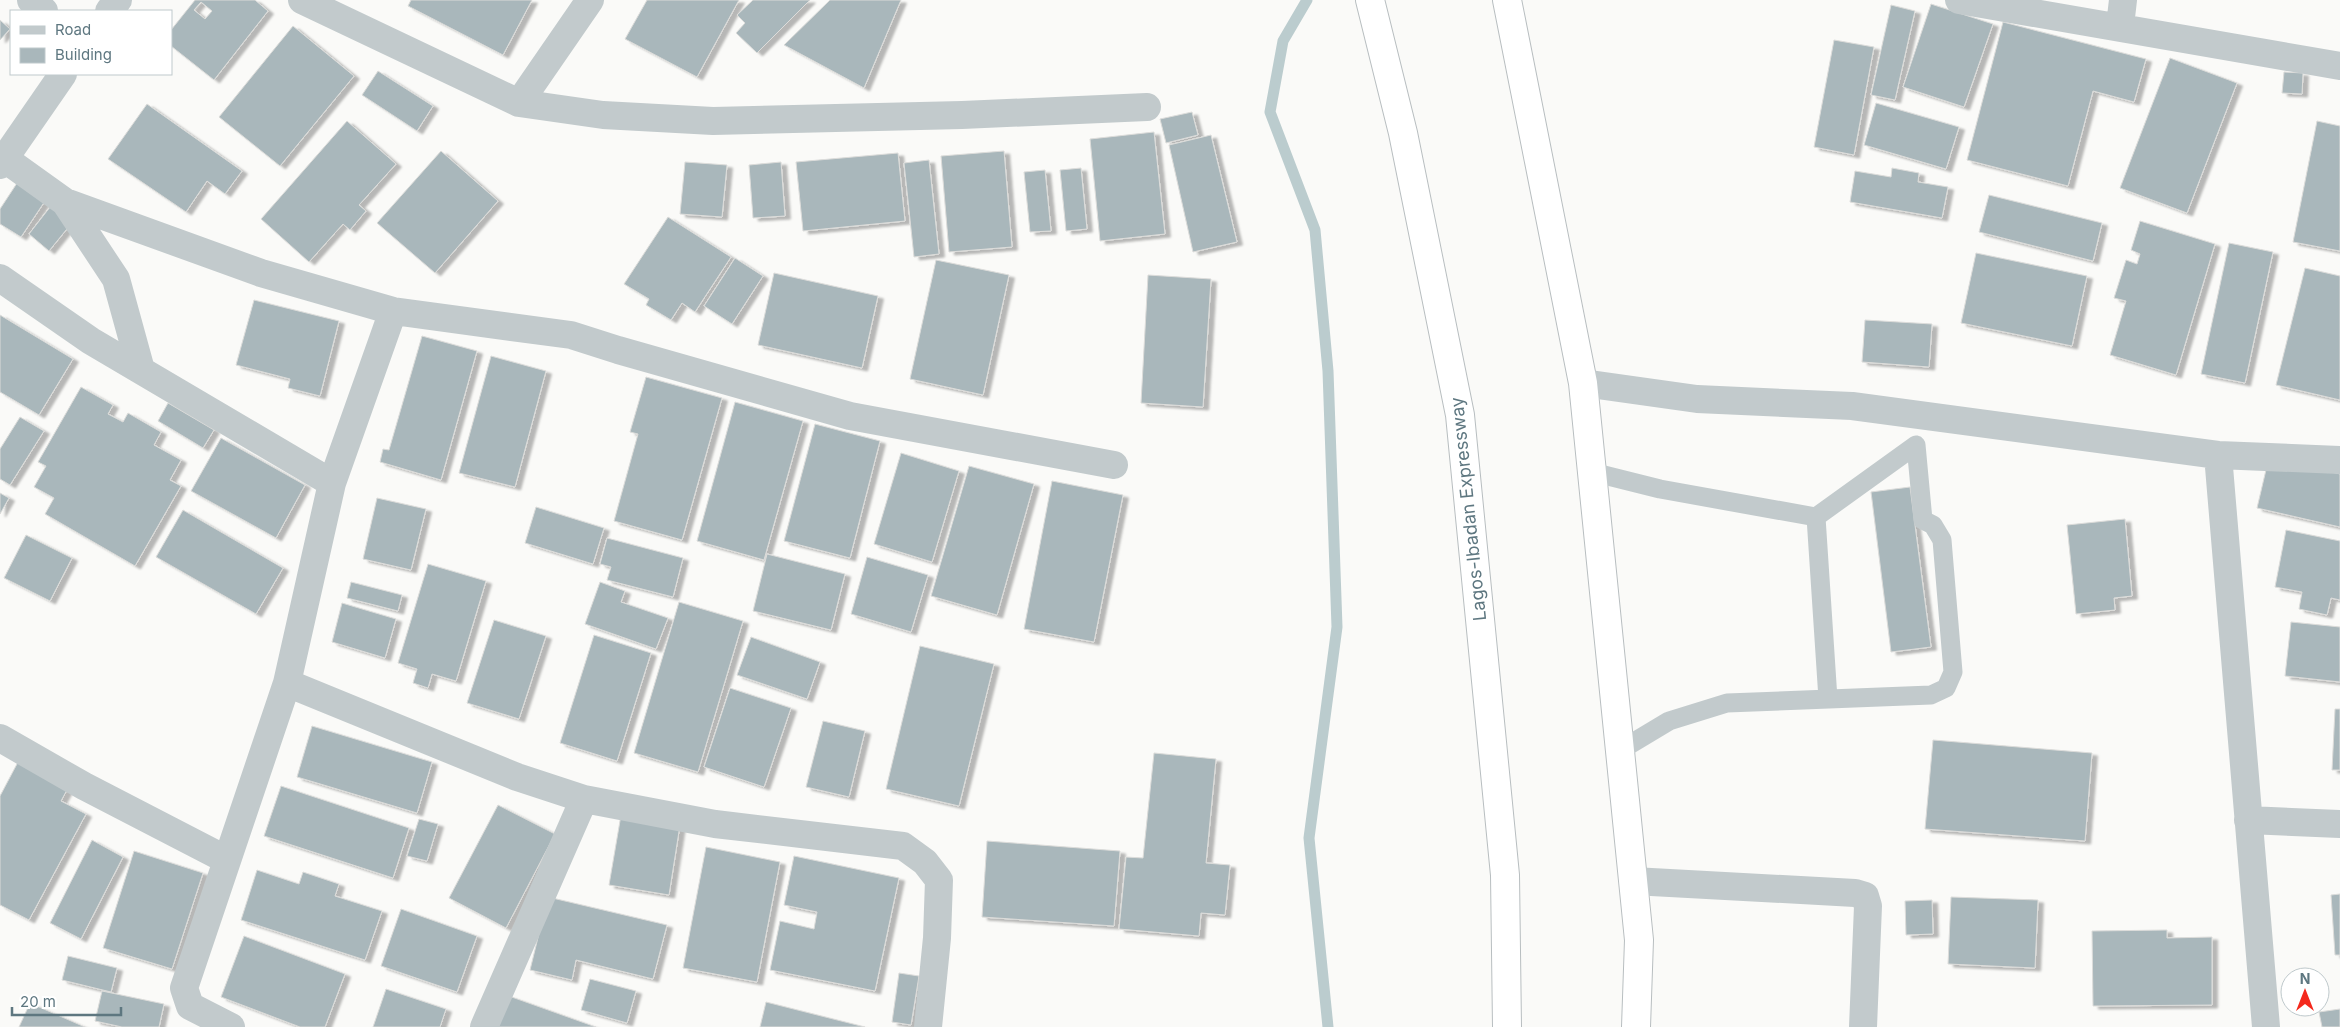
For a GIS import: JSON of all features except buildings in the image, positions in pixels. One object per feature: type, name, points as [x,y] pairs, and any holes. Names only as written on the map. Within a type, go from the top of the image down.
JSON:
[{"type":"highway","name":"Lagos-Ibadan Expressway","points":[[1370,0],[1403,133],[1460,415],[1505,874],[1506,1027]]},
{"type":"highway","points":[[1507,0],[1583,383],[1639,940],[1636,1027]]},
{"type":"street","points":[[30,0],[43,10]]},
{"type":"street","points":[[110,10],[118,0]]},
{"type":"street","points":[[302,0],[520,103],[603,115],[713,121],[962,115],[1147,107]]},
{"type":"street","points":[[520,103],[590,0]]},
{"type":"street","points":[[1959,0],[2122,13],[2340,66]]},
{"type":"street","points":[[62,75],[3,162],[65,202],[262,273],[394,311],[571,335],[627,353],[850,416],[1114,465]]},
{"type":"street","points":[[65,202],[116,279],[141,370]]},
{"type":"street","points":[[0,278],[91,341],[332,482]]},
{"type":"street","points":[[231,1027],[190,1006],[184,988],[287,683],[332,482],[394,311]]},
{"type":"street","points":[[1583,383],[1697,399],[1852,406],[2218,455],[2340,460]]},
{"type":"street","points":[[2218,455],[2266,1027]]},
{"type":"street","points":[[287,683],[517,777],[584,799],[715,824],[903,846],[925,862],[939,880],[928,1027]]},
{"type":"street","points":[[0,738],[84,786],[227,860]]},
{"type":"street","points":[[484,1027],[584,799]]},
{"type":"street","points":[[2248,820],[2340,824]]},
{"type":"street","points":[[1633,880],[1855,893],[1865,896],[1868,906],[1863,1027]]},
{"type":"lane","points":[[1592,472],[1660,489],[1816,517],[1916,445],[1923,520],[1933,525],[1942,540],[1953,672],[1946,688],[1932,695],[1727,703],[1669,721],[1619,751]]},
{"type":"lane","points":[[1816,517],[1828,699]]},
{"type":"waterway","points":[[1307,0],[1283,41],[1270,112],[1315,230],[1328,371],[1337,627],[1309,838],[1328,1027]]}]
